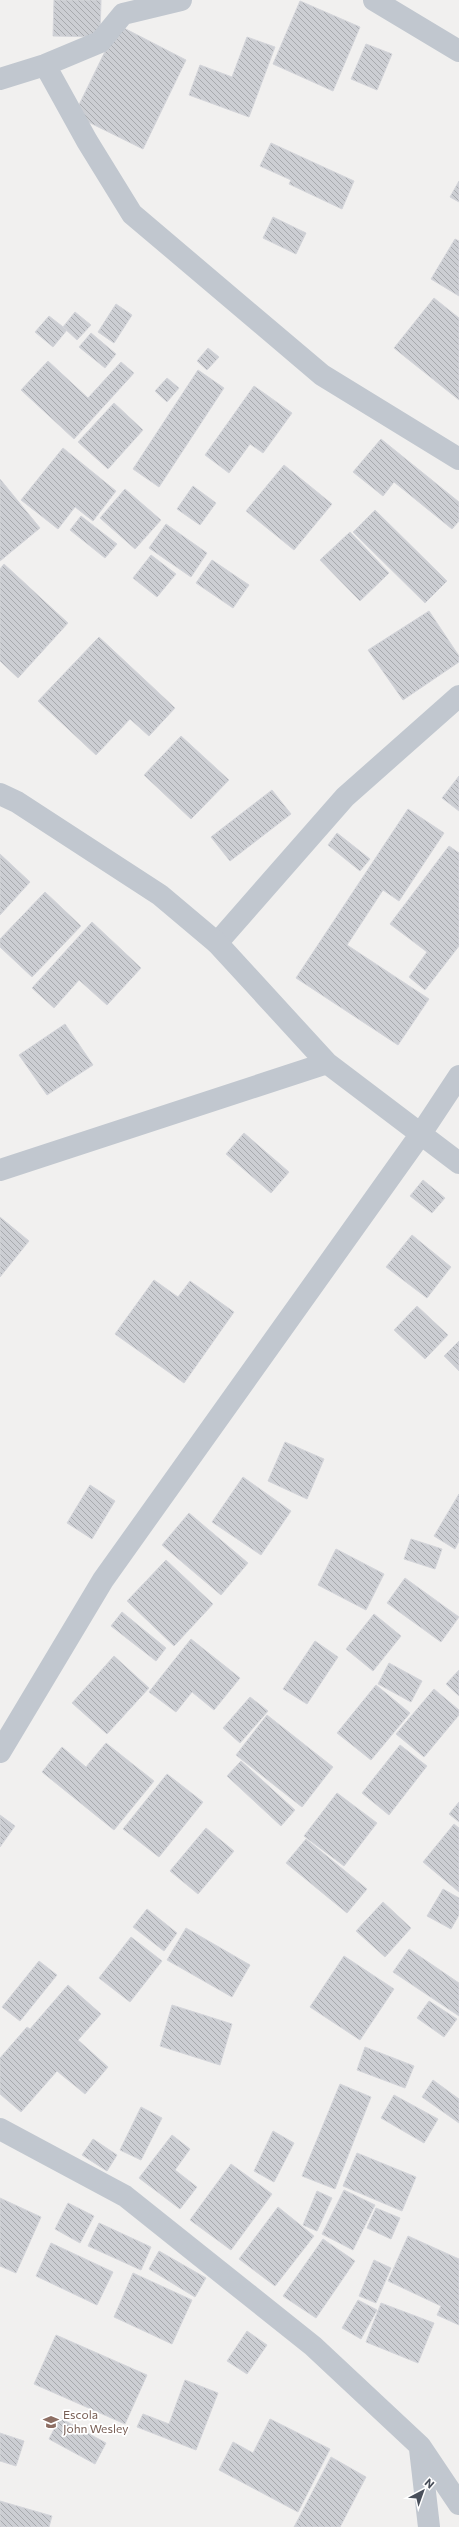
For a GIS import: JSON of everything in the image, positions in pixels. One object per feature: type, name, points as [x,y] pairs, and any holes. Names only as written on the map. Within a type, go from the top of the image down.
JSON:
[{"type":"street","points":[[0,79],[45,66],[100,42],[123,14],[181,0]]},
{"type":"street","points":[[374,0],[459,51]]},
{"type":"street","points":[[45,66],[87,141],[132,214],[322,375],[459,459]]},
{"type":"street","points":[[217,943],[345,798],[459,696]]},
{"type":"street","points":[[0,794],[17,802],[160,895],[217,943],[327,1063],[420,1135],[459,1163]]},
{"type":"street","points":[[0,1170],[327,1063]]},
{"type":"street","points":[[0,1752],[103,1580],[420,1135],[459,1076]]},
{"type":"street","points":[[0,2129],[125,2196],[313,2346],[420,2446],[459,2504]]},
{"type":"street","points":[[420,2446],[429,2527]]},
{"type":"building","points":[[54,0],[101,0],[100,37],[53,36]]},
{"type":"building","points":[[300,1],[360,27],[333,91],[273,64]]},
{"type":"building","points":[[118,25],[186,60],[143,149],[74,115]]},
{"type":"building","points":[[247,37],[275,47],[249,117],[189,95],[200,65],[232,77]]},
{"type":"building","points":[[366,44],[392,54],[377,90],[351,79]]},
{"type":"building","points":[[271,143],[354,181],[342,209],[289,184],[291,180],[260,166]]},
{"type":"building","points":[[459,181],[459,202],[450,197]]},
{"type":"building","points":[[273,217],[306,233],[296,254],[263,238]]},
{"type":"building","points":[[455,239],[459,241],[459,296],[431,279]]},
{"type":"building","points":[[434,298],[459,318],[459,400],[394,348]]},
{"type":"building","points":[[116,304],[132,315],[114,343],[98,332]]},
{"type":"building","points":[[75,312],[91,325],[77,340],[63,327]]},
{"type":"building","points":[[49,316],[67,330],[53,347],[35,332]]},
{"type":"building","points":[[91,333],[116,354],[105,368],[79,347]]},
{"type":"building","points":[[208,348],[219,357],[207,370],[197,361]]},
{"type":"building","points":[[48,361],[88,398],[121,362],[134,373],[74,439],[21,390]]},
{"type":"building","points":[[198,370],[224,388],[159,487],[133,469]]},
{"type":"building","points":[[167,378],[179,388],[167,402],[155,391]]},
{"type":"building","points":[[254,386],[292,413],[263,453],[250,444],[229,473],[205,455]]},
{"type":"building","points":[[114,403],[143,430],[108,469],[78,442]]},
{"type":"building","points":[[381,439],[459,502],[459,521],[452,529],[394,482],[383,496],[353,472]]},
{"type":"building","points":[[63,448],[116,491],[93,521],[75,507],[58,529],[21,500]]},
{"type":"building","points":[[284,465],[332,504],[294,550],[246,511]]},
{"type":"building","points":[[0,479],[40,528],[0,561]]},
{"type":"building","points":[[193,486],[216,503],[200,525],[177,509]]},
{"type":"building","points":[[125,489],[161,520],[135,549],[100,518]]},
{"type":"building","points":[[375,510],[447,581],[425,603],[353,532]]},
{"type":"building","points":[[81,516],[117,544],[105,558],[70,530]]},
{"type":"building","points":[[166,524],[207,553],[191,577],[149,548]]},
{"type":"building","points":[[350,532],[389,573],[360,601],[320,560]]},
{"type":"building","points":[[151,555],[176,574],[157,597],[133,578]]},
{"type":"building","points":[[212,560],[249,585],[233,608],[196,583]]},
{"type":"building","points":[[4,564],[68,623],[18,678],[0,661],[0,569]]},
{"type":"building","points":[[429,611],[459,656],[459,662],[403,700],[368,650]]},
{"type":"building","points":[[99,637],[175,708],[149,736],[130,719],[96,755],[38,701]]},
{"type":"building","points":[[181,736],[229,780],[191,819],[144,775]]},
{"type":"building","points":[[459,776],[459,811],[442,798]]},
{"type":"building","points":[[272,790],[291,814],[230,861],[211,837]]},
{"type":"building","points":[[408,809],[444,833],[399,901],[383,890],[347,945],[429,999],[398,1045],[296,978]]},
{"type":"building","points":[[337,833],[370,859],[360,871],[328,845]]},
{"type":"building","points":[[449,846],[459,853],[459,946],[425,990],[409,977],[427,952],[390,924]]},
{"type":"building","points":[[0,854],[30,882],[0,915]]},
{"type":"building","points":[[45,892],[81,926],[32,977],[0,947],[0,939]]},
{"type":"building","points":[[92,922],[141,968],[107,1005],[79,980],[54,1008],[32,988]]},
{"type":"building","points":[[65,1024],[93,1065],[47,1095],[19,1055]]},
{"type":"building","points":[[244,1133],[289,1172],[271,1193],[226,1154]]},
{"type":"building","points":[[423,1180],[445,1198],[432,1213],[410,1196]]},
{"type":"building","points":[[0,1217],[29,1241],[0,1277]]},
{"type":"building","points":[[412,1235],[451,1267],[427,1298],[386,1267]]},
{"type":"building","points":[[154,1280],[178,1297],[190,1281],[234,1312],[184,1383],[115,1334]]},
{"type":"building","points":[[417,1306],[448,1335],[425,1359],[394,1330]]},
{"type":"building","points":[[459,1341],[459,1371],[444,1356]]},
{"type":"building","points":[[285,1442],[324,1459],[307,1499],[268,1481]]},
{"type":"building","points":[[243,1477],[291,1511],[261,1555],[212,1522]]},
{"type":"building","points":[[90,1485],[115,1501],[92,1539],[67,1523]]},
{"type":"building","points":[[459,1494],[459,1541],[455,1549],[434,1536]]},
{"type":"building","points":[[189,1513],[248,1563],[221,1595],[162,1545]]},
{"type":"building","points":[[411,1539],[442,1549],[435,1569],[404,1559]]},
{"type":"building","points":[[336,1549],[384,1574],[366,1610],[318,1585]]},
{"type":"building","points":[[166,1560],[213,1604],[174,1646],[127,1601]]},
{"type":"building","points":[[405,1578],[459,1617],[441,1642],[387,1603]]},
{"type":"building","points":[[122,1612],[166,1648],[156,1661],[111,1626]]},
{"type":"building","points":[[374,1614],[401,1636],[373,1671],[346,1649]]},
{"type":"building","points":[[191,1639],[240,1678],[214,1710],[192,1692],[176,1712],[149,1692]]},
{"type":"building","points":[[315,1641],[338,1657],[307,1704],[283,1689]]},
{"type":"building","points":[[114,1656],[149,1688],[107,1734],[72,1703]]},
{"type":"building","points":[[389,1663],[422,1681],[411,1702],[378,1684]]},
{"type":"building","points":[[459,1670],[459,1696],[446,1684]]},
{"type":"building","points":[[376,1685],[410,1713],[371,1760],[337,1733]]},
{"type":"building","points":[[434,1689],[459,1710],[459,1715],[424,1757],[396,1734]]},
{"type":"building","points":[[250,1697],[268,1711],[240,1743],[223,1728]]},
{"type":"building","points":[[267,1715],[333,1767],[302,1807],[236,1755]]},
{"type":"building","points":[[106,1743],[154,1781],[114,1830],[42,1772],[62,1747],[86,1767]]},
{"type":"building","points":[[400,1745],[427,1766],[389,1815],[362,1793]]},
{"type":"building","points":[[241,1761],[295,1810],[281,1826],[227,1776]]},
{"type":"building","points":[[167,1774],[203,1802],[159,1857],[123,1829]]},
{"type":"building","points":[[337,1793],[377,1823],[344,1866],[304,1836]]},
{"type":"building","points":[[459,1802],[459,1822],[449,1814]]},
{"type":"building","points":[[0,1815],[15,1826],[0,1847]]},
{"type":"building","points":[[454,1824],[459,1828],[459,1892],[423,1862]]},
{"type":"building","points":[[206,1828],[234,1851],[198,1894],[170,1871]]},
{"type":"building","points":[[306,1839],[367,1889],[347,1913],[286,1863]]},
{"type":"building","points":[[443,1889],[459,1898],[459,1915],[451,1929],[427,1916]]},
{"type":"building","points":[[383,1902],[411,1928],[385,1957],[356,1931]]},
{"type":"building","points":[[147,1909],[177,1933],[164,1951],[133,1927]]},
{"type":"building","points":[[186,1928],[250,1965],[232,1997],[167,1960]]},
{"type":"building","points":[[131,1937],[162,1961],[130,2002],[99,1978]]},
{"type":"building","points":[[409,1949],[459,1983],[459,2016],[393,1972]]},
{"type":"building","points":[[344,1956],[394,1989],[360,2040],[310,2007]]},
{"type":"building","points":[[39,1961],[57,1975],[20,2021],[2,2007]]},
{"type":"building","points":[[68,1985],[101,2014],[78,2040],[108,2067],[85,2094],[57,2071],[21,2112],[0,2094],[0,2058],[27,2027],[30,2029]]},
{"type":"building","points":[[429,2001],[457,2019],[444,2037],[417,2018]]},
{"type":"building","points":[[172,2005],[232,2024],[220,2065],[160,2046]]},
{"type":"building","points":[[365,2047],[414,2066],[405,2088],[357,2070]]},
{"type":"building","points":[[433,2080],[459,2099],[459,2123],[422,2097]]},
{"type":"building","points":[[340,2084],[371,2097],[335,2189],[302,2176]]},
{"type":"building","points":[[394,2095],[438,2119],[424,2143],[381,2118]]},
{"type":"building","points":[[141,2107],[162,2118],[141,2160],[120,2150]]},
{"type":"building","points":[[273,2131],[294,2143],[274,2182],[254,2171]]},
{"type":"building","points":[[172,2135],[190,2149],[175,2170],[197,2187],[180,2209],[139,2178]]},
{"type":"building","points":[[93,2139],[117,2155],[107,2171],[82,2155]]},
{"type":"building","points":[[357,2153],[416,2177],[402,2211],[343,2186]]},
{"type":"building","points":[[231,2164],[272,2194],[231,2250],[190,2220]]},
{"type":"building","points":[[344,2190],[375,2205],[353,2250],[322,2234]]},
{"type":"building","points":[[317,2191],[332,2198],[317,2231],[303,2225]]},
{"type":"building","points":[[0,2198],[41,2217],[16,2273],[0,2266]]},
{"type":"building","points":[[68,2203],[94,2216],[80,2243],[55,2229]]},
{"type":"building","points":[[278,2207],[314,2236],[275,2286],[239,2259]]},
{"type":"building","points":[[376,2208],[400,2218],[391,2239],[367,2228]]},
{"type":"building","points":[[99,2223],[151,2247],[141,2270],[88,2246]]},
{"type":"building","points":[[408,2236],[459,2259],[459,2325],[437,2315],[441,2306],[388,2281]]},
{"type":"building","points":[[323,2239],[355,2261],[316,2318],[283,2296]]},
{"type":"building","points":[[51,2243],[113,2272],[97,2305],[36,2276]]},
{"type":"building","points":[[159,2251],[206,2278],[195,2297],[149,2269]]},
{"type":"building","points":[[374,2260],[391,2268],[376,2303],[359,2296]]},
{"type":"building","points":[[133,2273],[192,2300],[172,2344],[114,2317]]},
{"type":"building","points":[[358,2300],[377,2310],[361,2339],[342,2328]]},
{"type":"building","points":[[381,2303],[434,2323],[418,2363],[366,2342]]},
{"type":"building","points":[[247,2331],[267,2345],[247,2374],[227,2361]]},
{"type":"building","points":[[56,2335],[147,2375],[125,2424],[34,2384]]},
{"type":"building","points":[[185,2380],[218,2393],[196,2450],[137,2427],[143,2414],[169,2424]]},
{"type":"building","points":[[60,2418],[106,2443],[95,2464],[49,2439]]},
{"type":"building","points":[[270,2419],[330,2449],[298,2512],[219,2470],[233,2442],[253,2453]]},
{"type":"building","points":[[0,2433],[24,2441],[16,2466],[0,2461]]},
{"type":"building","points":[[331,2457],[366,2477],[340,2527],[294,2527]]},
{"type":"building","points":[[0,2501],[52,2516],[49,2527],[0,2527]]},
{"type":"place","name":"Escola John Wesley","points":[[51,2422]]}]
